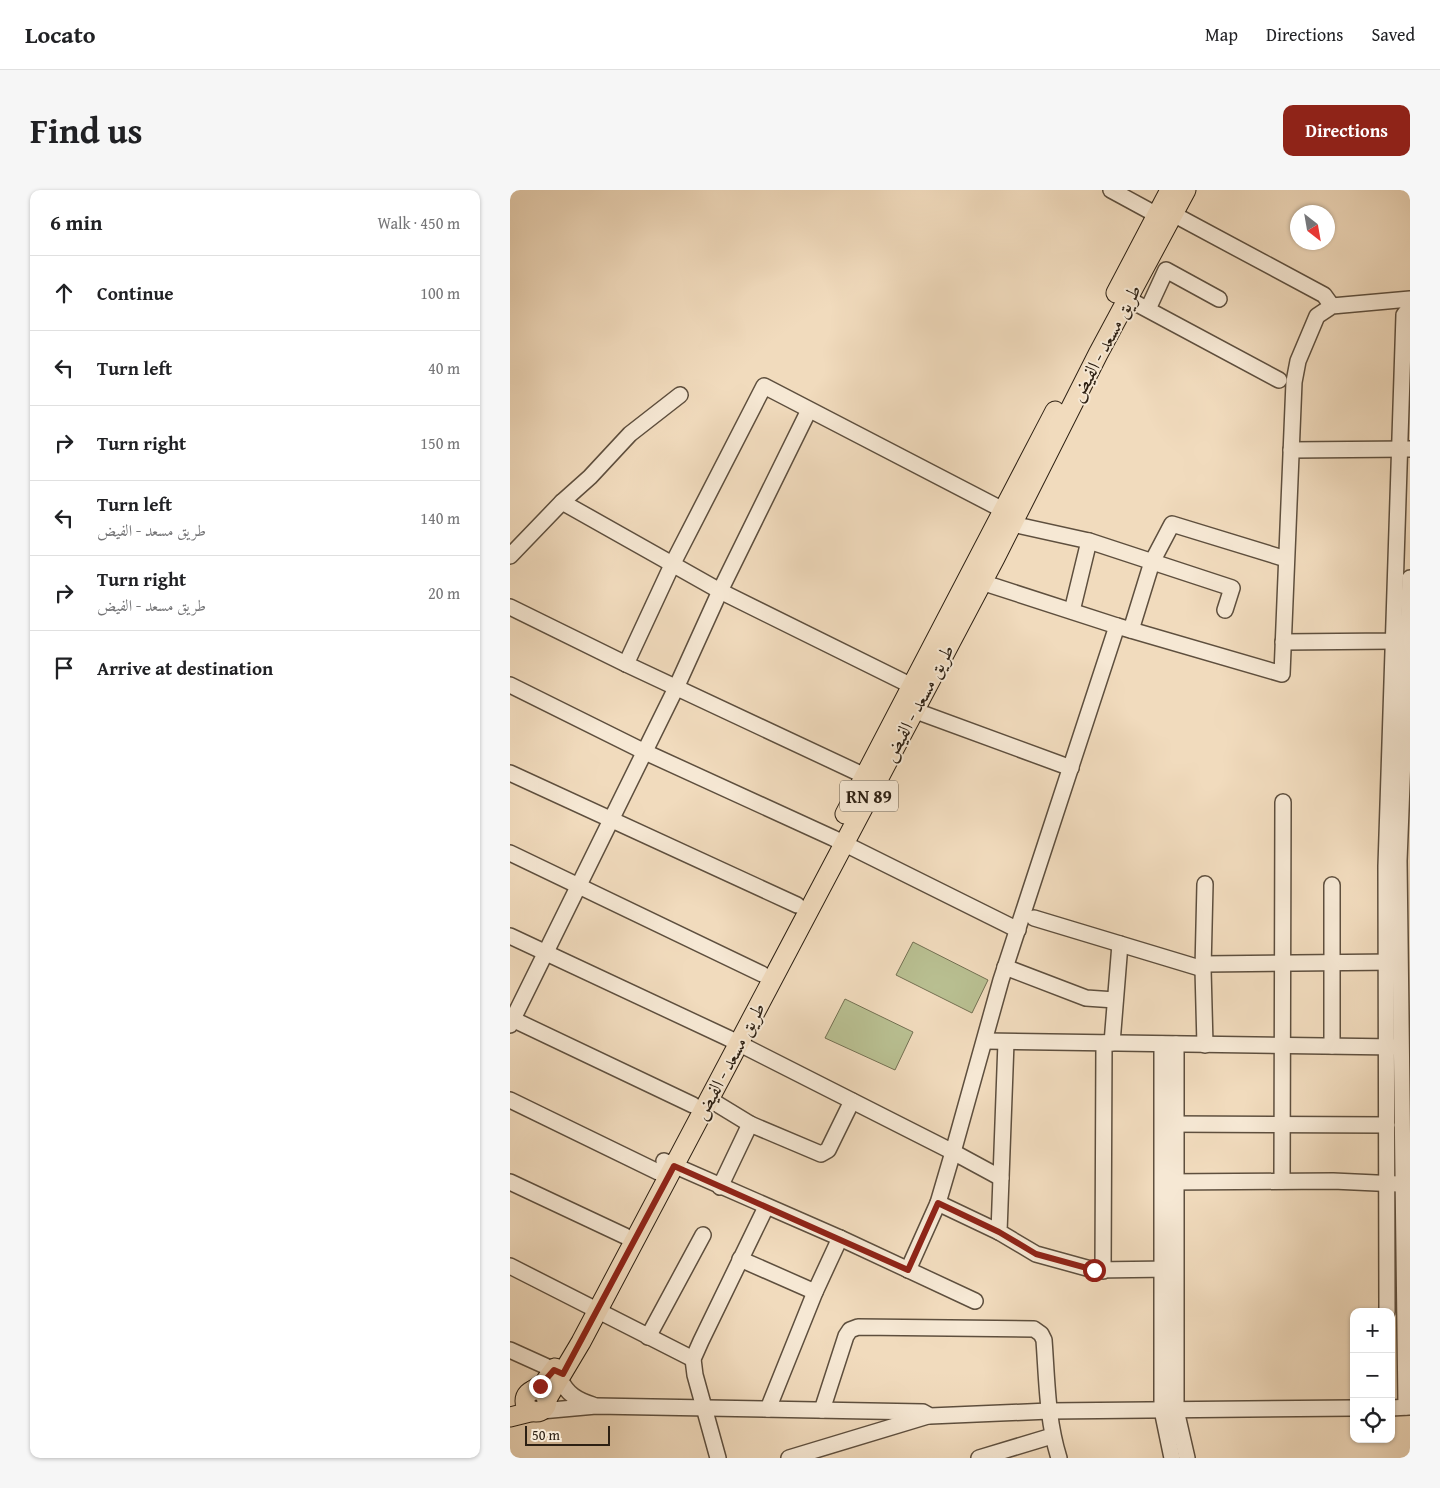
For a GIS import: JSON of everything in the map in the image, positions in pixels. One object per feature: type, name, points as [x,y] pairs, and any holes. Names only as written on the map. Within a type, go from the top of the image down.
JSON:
[{"type":"main road","name":"طريق مسعد - الفيض","points":[[1008,517],[1128,299],[1165,215],[1170,190]]},
{"type":"main road","name":"طريق مسعد - الفيض","points":[[592,1308],[625,1236],[701,1102],[1165,215],[1186,190]]},
{"type":"main road","name":"طريق مسعد - الفيض","points":[[733,1040],[762,974],[797,905],[838,840],[865,776],[908,708],[912,686],[975,580]]},
{"type":"main road","name":"طريق مسعد - الفيض","points":[[533,1399],[559,1374],[665,1166]]},
{"type":"main road","points":[[510,1417],[533,1399]]},
{"type":"street","points":[[1111,190],[1324,294],[1332,306]]},
{"type":"street","points":[[1148,310],[1166,270],[1219,299]]},
{"type":"street","points":[[1128,299],[1279,380]]},
{"type":"street","points":[[975,580],[1124,628],[1282,674],[1294,382],[1298,361],[1317,316],[1332,306],[1410,299]]},
{"type":"street","points":[[1399,917],[1386,866],[1394,641],[1405,450],[1404,315],[1410,307]]},
{"type":"street","points":[[626,664],[672,565],[764,386],[1008,517],[1089,541],[1232,588],[1224,610]]},
{"type":"street","points":[[510,556],[562,502],[590,477],[630,434],[680,396]]},
{"type":"street","points":[[809,410],[720,591],[645,752],[511,1021],[821,1154],[828,1150],[852,1101]]},
{"type":"street","points":[[1291,450],[1405,450]]},
{"type":"street","points":[[562,502],[720,591],[912,686]]},
{"type":"street","points":[[908,1270],[938,1203],[1005,967],[1071,768],[1124,628],[1152,562],[1172,524],[1286,559]]},
{"type":"street","points":[[1072,611],[1089,541]]},
{"type":"street","points":[[1387,1308],[1386,1047],[1399,917],[1410,578]]},
{"type":"street","points":[[510,607],[676,688],[865,776]]},
{"type":"street","points":[[1282,642],[1394,641],[1409,637]]},
{"type":"street","points":[[510,685],[645,752],[838,840],[1018,930]]},
{"type":"street","points":[[908,708],[1071,768]]},
{"type":"street","points":[[510,773],[797,905]]},
{"type":"street","points":[[1282,1182],[1283,802]]},
{"type":"street","points":[[510,853],[762,974]]},
{"type":"street","points":[[1205,884],[1205,1045]]},
{"type":"street","points":[[1332,885],[1332,1046]]},
{"type":"street","points":[[1034,918],[1204,967],[1283,962],[1393,962]]},
{"type":"street","points":[[510,936],[733,1040],[1001,1178]]},
{"type":"street","points":[[1103,1271],[1108,1043],[1115,1000],[1120,944]]},
{"type":"street","points":[[1393,962],[1406,1048],[1408,1354],[1403,1407]]},
{"type":"street","points":[[1005,967],[1086,998],[1115,1000]]},
{"type":"street","points":[[985,1041],[1406,1048]]},
{"type":"street","points":[[999,1232],[1006,1042]]},
{"type":"street","points":[[1169,1044],[1169,1410],[1172,1458]]},
{"type":"street","points":[[510,1100],[840,1238],[975,1300]]},
{"type":"street","points":[[1169,1124],[1282,1124],[1387,1120],[1406,1115]]},
{"type":"street","points":[[720,1187],[750,1124]]},
{"type":"street","points":[[1168,1182],[1333,1181],[1407,1184]]},
{"type":"street","points":[[510,1182],[625,1236]]},
{"type":"street","points":[[938,1203],[999,1232],[1036,1254],[1094,1270],[1169,1269]]},
{"type":"street","points":[[718,1458],[695,1374],[693,1360],[766,1207]]},
{"type":"street","points":[[648,1337],[703,1236]]},
{"type":"street","points":[[768,1410],[815,1292],[840,1238]]},
{"type":"street","points":[[740,1259],[815,1292]]},
{"type":"street","points":[[1387,1262],[1407,1265]]},
{"type":"street","points":[[510,1266],[693,1360]]},
{"type":"street","points":[[822,1410],[846,1336],[850,1330],[858,1327],[1034,1329],[1041,1334],[1044,1340],[1052,1436],[1059,1458]]},
{"type":"street","points":[[510,1350],[559,1374],[566,1390],[575,1398],[596,1406]]},
{"type":"street","points":[[533,1361],[533,1399],[596,1406],[924,1412],[930,1416]]},
{"type":"street","points":[[788,1458],[930,1416],[1049,1411],[1350,1408]]},
{"type":"street","points":[[1169,1410],[1186,1458]]},
{"type":"street","points":[[979,1458],[1052,1436]]},
{"type":"green space","points":[[913,942],[988,980],[972,1013],[896,975]]},
{"type":"green space","points":[[845,999],[913,1032],[895,1070],[825,1038]]},
{"type":"route","points":[[540,1386],[554,1370],[563,1374],[674,1166],[840,1238],[908,1270],[938,1203],[999,1232],[1036,1254],[1094,1270]]}]
